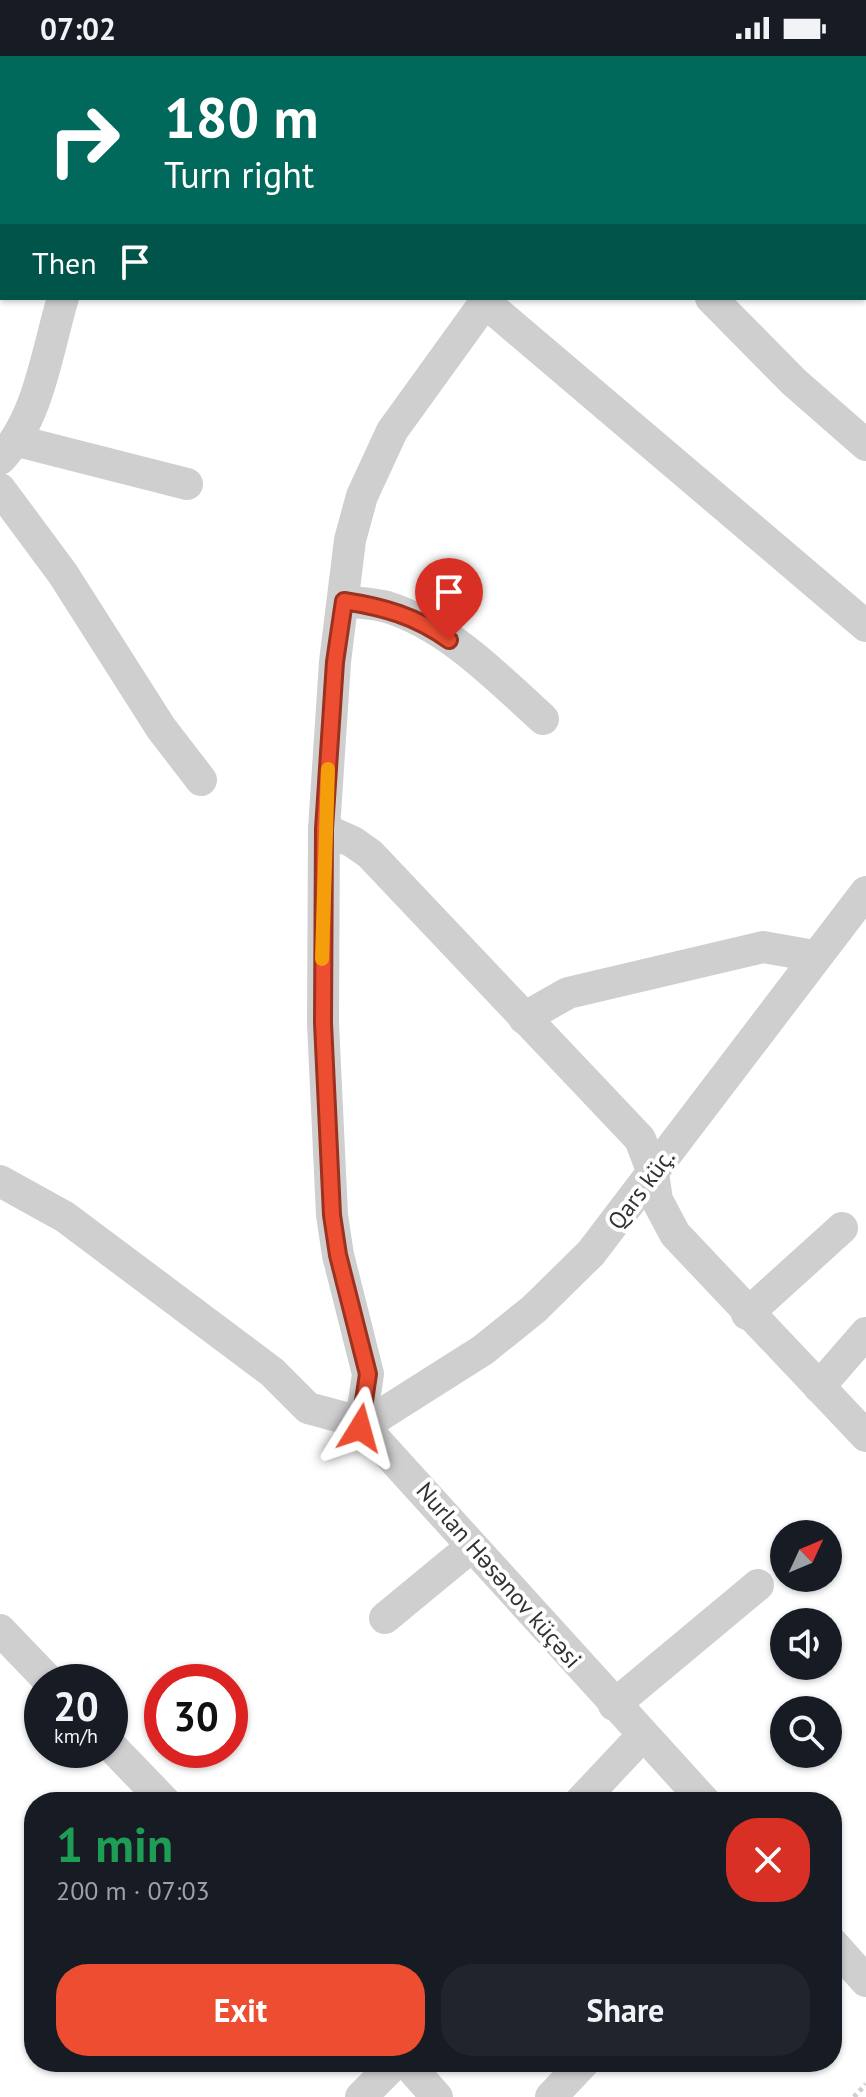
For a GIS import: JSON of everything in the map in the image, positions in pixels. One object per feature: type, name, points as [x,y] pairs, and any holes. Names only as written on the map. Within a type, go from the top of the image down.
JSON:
[{"type":"street","points":[[62,300],[9,450],[187,484]]},
{"type":"street","points":[[713,300],[794,382],[866,445]]},
{"type":"street","points":[[360,1428],[368,1374],[338,1255],[332,1215],[323,1023],[324,829],[335,662],[350,540],[362,496],[392,431],[487,301],[866,626]]},
{"type":"street","points":[[0,489],[63,574],[161,728],[201,780]]},
{"type":"street","points":[[344,601],[387,607],[431,627],[485,666],[543,719]]},
{"type":"street","points":[[324,829],[353,842],[370,854],[620,1115],[640,1139],[653,1173],[657,1200],[675,1234],[747,1314],[866,1436]]},
{"type":"street","name":"Qars küç.","points":[[360,1428],[402,1398],[434,1383],[483,1350],[534,1309],[591,1253],[814,956],[866,892]]},
{"type":"street","points":[[524,1018],[568,993],[763,947],[814,956]]},
{"type":"street","name":"Nurlan Həsənov küçəsi","points":[[0,1181],[78,1226],[272,1372],[308,1408],[345,1418],[399,1462],[471,1547],[696,1792]]},
{"type":"street","points":[[747,1314],[842,1228]]},
{"type":"street","points":[[819,1387],[866,1333]]},
{"type":"street","points":[[385,1618],[471,1547]]},
{"type":"street","points":[[614,1705],[758,1585]]},
{"type":"street","points":[[0,1630],[33,1664]]},
{"type":"street","points":[[589,1792],[643,1735]]},
{"type":"street","points":[[128,1764],[155,1792]]},
{"type":"street","points":[[842,1954],[866,1981]]},
{"type":"street","points":[[361,2097],[386,2072]]},
{"type":"street","points":[[415,2072],[437,2097]]},
{"type":"street","points":[[551,2097],[575,2072]]},
{"type":"path","points":[[854,2097],[866,2084]]},
{"type":"slow traffic","points":[[322,959],[321,908],[328,769]]},
{"type":"route","points":[[360,1428],[368,1374],[338,1255],[332,1215],[323,1023],[321,908],[324,829],[335,662],[344,601],[387,607],[431,627],[449,640]]}]
